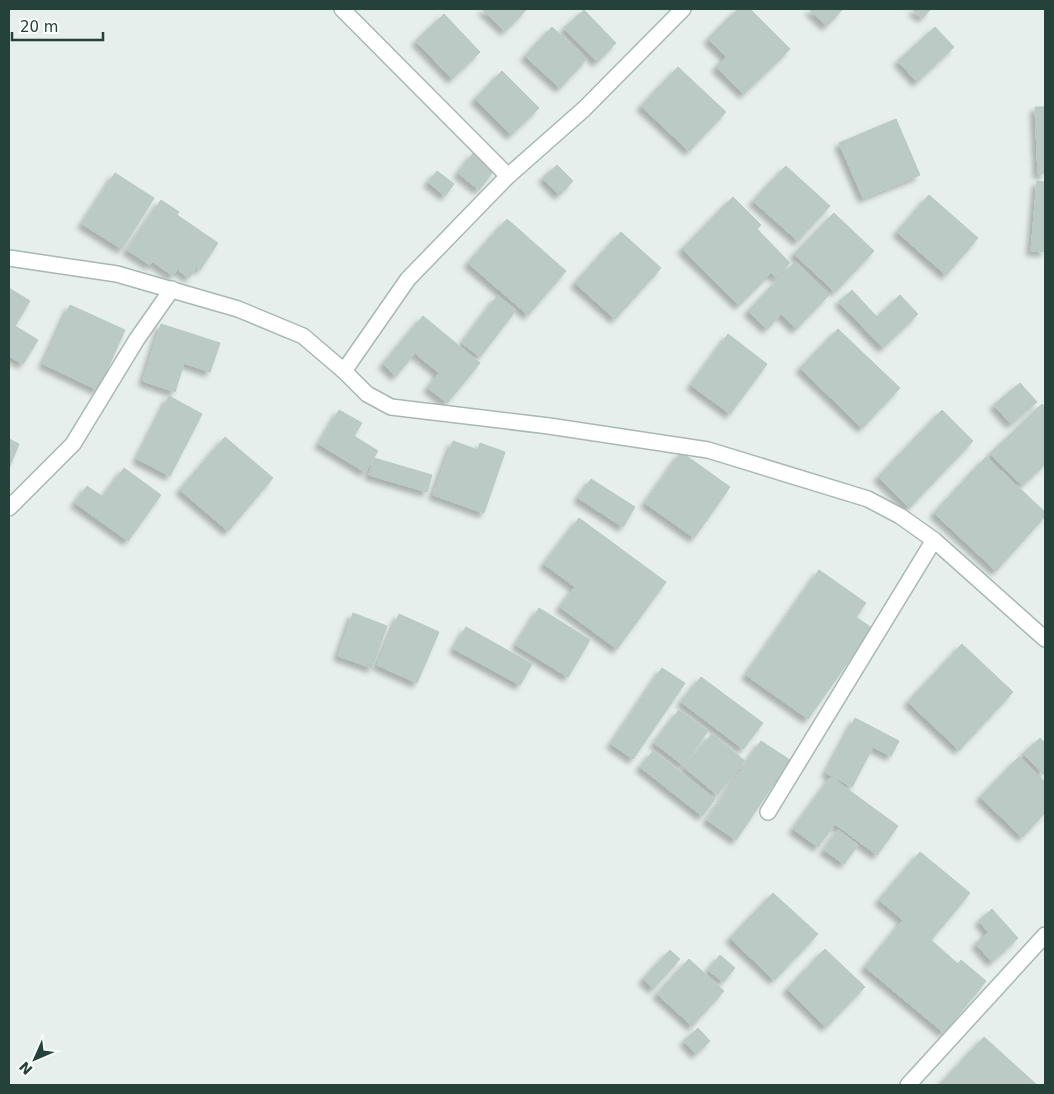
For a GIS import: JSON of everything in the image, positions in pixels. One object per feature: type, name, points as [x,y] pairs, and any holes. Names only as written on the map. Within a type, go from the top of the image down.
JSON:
[{"type":"street","points":[[342,9],[508,176]]},
{"type":"street","points":[[344,371],[408,279],[508,176],[584,109],[683,9]]},
{"type":"street","points":[[9,258],[117,274],[238,309],[303,336],[344,371],[367,394],[391,407],[549,426],[708,450],[868,499],[900,516],[934,540],[1045,639]]},
{"type":"street","points":[[9,508],[73,444],[137,339],[172,289]]},
{"type":"street","points":[[768,812],[934,540]]},
{"type":"street","points":[[908,1085],[1045,935]]},
{"type":"building","points":[[482,9],[527,9],[505,31]]},
{"type":"building","points":[[738,9],[750,9],[790,49],[744,94],[716,67],[726,57],[708,39]]},
{"type":"building","points":[[809,9],[843,9],[826,26]]},
{"type":"building","points":[[912,9],[931,9],[922,18]]},
{"type":"building","points":[[584,10],[616,43],[597,62],[564,28]]},
{"type":"building","points":[[444,14],[480,52],[452,79],[416,41]]},
{"type":"building","points":[[552,27],[587,59],[560,88],[525,56]]},
{"type":"building","points":[[935,27],[954,47],[917,82],[898,61]]},
{"type":"building","points":[[678,67],[726,112],[689,151],[641,106]]},
{"type":"building","points":[[502,71],[539,108],[511,135],[475,99]]},
{"type":"building","points":[[1035,107],[1045,107],[1045,174],[1038,174]]},
{"type":"building","points":[[896,119],[920,175],[863,198],[839,143]]},
{"type":"building","points":[[474,152],[495,169],[479,190],[458,173]]},
{"type":"building","points":[[557,165],[573,181],[559,195],[543,178]]},
{"type":"building","points":[[786,166],[830,206],[798,241],[753,201]]},
{"type":"building","points":[[437,171],[454,184],[445,196],[428,182]]},
{"type":"building","points":[[115,173],[154,198],[122,249],[82,224]]},
{"type":"building","points":[[1037,181],[1045,182],[1045,252],[1031,251]]},
{"type":"building","points":[[929,195],[978,238],[946,275],[897,232]]},
{"type":"building","points":[[733,197],[761,225],[757,229],[790,263],[776,278],[771,273],[739,305],[682,249]]},
{"type":"building","points":[[161,200],[179,212],[177,215],[218,243],[200,270],[196,267],[189,278],[177,269],[173,276],[153,262],[150,265],[127,250]]},
{"type":"building","points":[[834,213],[874,251],[835,292],[794,254]]},
{"type":"building","points":[[507,219],[566,271],[528,315],[468,263]]},
{"type":"building","points":[[621,232],[661,268],[615,319],[575,283]]},
{"type":"building","points":[[795,262],[829,295],[796,329],[781,314],[767,329],[748,311]]},
{"type":"building","points":[[9,288],[30,301],[15,326],[38,340],[23,364],[9,356]]},
{"type":"building","points":[[852,290],[877,317],[900,295],[918,314],[883,348],[839,302]]},
{"type":"building","points":[[497,296],[516,310],[480,357],[462,343]]},
{"type":"building","points":[[70,305],[125,330],[98,390],[43,364]]},
{"type":"building","points":[[423,316],[480,363],[447,403],[428,388],[439,373],[415,353],[396,376],[383,364]]},
{"type":"building","points":[[161,324],[220,343],[210,372],[184,363],[175,392],[143,381]]},
{"type":"building","points":[[838,329],[900,388],[862,428],[800,368]]},
{"type":"building","points":[[728,334],[767,364],[730,414],[691,385]]},
{"type":"building","points":[[1020,383],[1037,402],[1011,424],[994,405]]},
{"type":"building","points":[[169,396],[202,414],[170,476],[137,459]]},
{"type":"building","points":[[1042,404],[1045,407],[1045,464],[1022,486],[990,454]]},
{"type":"building","points":[[339,410],[362,423],[354,436],[378,451],[365,472],[319,444]]},
{"type":"building","points":[[942,410],[973,441],[909,508],[878,477]]},
{"type":"building","points":[[225,437],[273,478],[228,531],[180,490]]},
{"type":"building","points":[[9,439],[19,444],[9,468]]},
{"type":"building","points":[[453,441],[478,450],[480,443],[505,452],[484,513],[433,495]]},
{"type":"building","points":[[681,452],[730,487],[694,538],[645,503]]},
{"type":"building","points":[[986,457],[1045,512],[1045,516],[996,571],[934,513]]},
{"type":"building","points":[[374,458],[432,475],[427,492],[369,475]]},
{"type":"building","points":[[124,468],[161,495],[128,541],[75,503],[87,486],[103,497]]},
{"type":"building","points":[[591,479],[635,507],[623,527],[578,498]]},
{"type":"building","points":[[579,518],[666,582],[617,649],[560,607],[575,587],[544,564]]},
{"type":"building","points":[[819,570],[866,603],[856,617],[872,628],[808,719],[746,675]]},
{"type":"building","points":[[539,608],[590,640],[568,677],[516,645]]},
{"type":"building","points":[[353,613],[387,626],[372,668],[338,656]]},
{"type":"building","points":[[399,614],[439,632],[417,683],[377,665]]},
{"type":"building","points":[[466,627],[532,664],[520,685],[454,649]]},
{"type":"building","points":[[962,644],[1013,692],[959,750],[908,702]]},
{"type":"building","points":[[662,668],[685,683],[633,759],[611,744]]},
{"type":"building","points":[[701,677],[763,723],[743,749],[681,702]]},
{"type":"building","points":[[679,710],[708,731],[683,765],[654,743]]},
{"type":"building","points":[[855,718],[899,741],[891,756],[873,747],[852,787],[826,773]]},
{"type":"building","points":[[712,734],[745,761],[717,795],[684,767]]},
{"type":"building","points":[[1040,738],[1045,743],[1044,775],[1023,754]]},
{"type":"building","points":[[761,741],[790,760],[736,840],[707,820]]},
{"type":"building","points":[[653,751],[715,799],[702,816],[640,767]]},
{"type":"building","points":[[1019,757],[1045,782],[1045,813],[1022,837],[980,797]]},
{"type":"building","points":[[831,777],[898,826],[877,855],[835,824],[818,847],[793,829]]},
{"type":"building","points":[[838,830],[858,845],[844,864],[824,850]]},
{"type":"building","points":[[920,852],[970,893],[931,940],[958,964],[961,960],[986,981],[944,1033],[865,967],[903,920],[879,900]]},
{"type":"building","points":[[773,893],[818,934],[774,980],[730,938]]},
{"type":"building","points":[[992,909],[1018,938],[992,962],[976,944],[988,932],[979,921]]},
{"type":"building","points":[[825,949],[865,987],[826,1027],[787,989]]},
{"type":"building","points":[[670,950],[680,959],[653,989],[643,979]]},
{"type":"building","points":[[720,955],[735,968],[723,982],[708,970]]},
{"type":"building","points":[[689,959],[724,991],[692,1026],[657,994]]},
{"type":"building","points":[[698,1028],[710,1041],[696,1054],[684,1041]]},
{"type":"building","points":[[984,1037],[1037,1085],[945,1085],[942,1082]]}]
